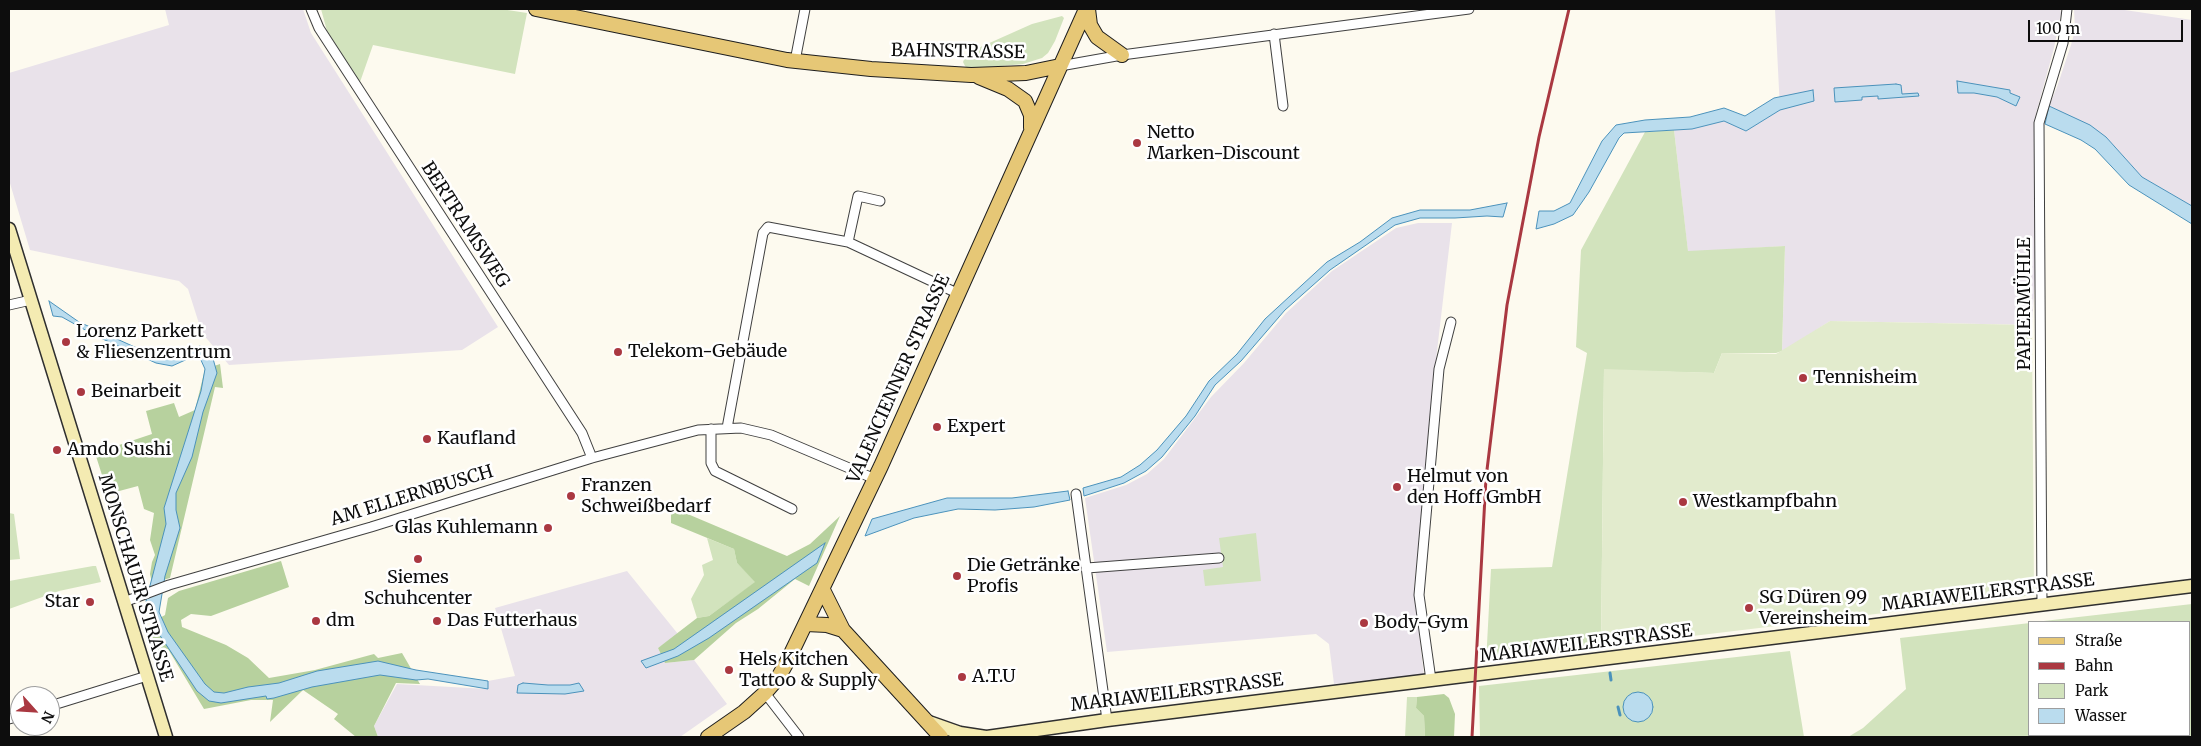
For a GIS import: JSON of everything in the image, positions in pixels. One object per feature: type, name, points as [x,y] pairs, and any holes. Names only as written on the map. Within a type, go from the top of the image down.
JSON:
[{"type":"main road","name":"BAHNSTRASSE","points":[[536,9],[795,61],[871,70],[972,75],[1026,73],[1060,66]]},
{"type":"main road","points":[[1087,9],[1090,24],[1097,38],[1122,55]]},
{"type":"main road","name":"VALENCIENNER STRASSE","points":[[708,737],[744,712],[778,678],[806,624],[875,479],[1087,9]]},
{"type":"main road","points":[[972,75],[1008,89],[1025,101],[1031,115],[1031,131]]},
{"type":"main road","name":"MONSCHAUER STRASSE","points":[[9,229],[166,737]]},
{"type":"main road","name":"MARIAWEILERSTRASSE","points":[[926,721],[960,733],[986,737],[1107,720],[2192,586]]},
{"type":"main road","points":[[822,590],[842,630],[941,737]]},
{"type":"main road","points":[[806,624],[827,625],[842,630]]},
{"type":"street","name":"BERTRAMSWEG","points":[[311,9],[318,28],[582,433],[592,458]]},
{"type":"street","points":[[795,61],[805,9]]},
{"type":"street","name":"BAHNSTRASSE","points":[[1060,66],[1122,55],[1469,9]]},
{"type":"street","name":"PAPIERMÜHLE","points":[[2042,604],[2039,122],[2063,43],[2067,9]]},
{"type":"street","points":[[1274,34],[1283,106]]},
{"type":"street","points":[[848,242],[858,196],[880,201]]},
{"type":"street","points":[[727,428],[765,230],[771,227],[848,242],[958,294]]},
{"type":"street","points":[[9,305],[31,300]]},
{"type":"street","points":[[1431,680],[1419,595],[1439,368],[1451,322]]},
{"type":"street","name":"AM ELLERNBUSCH","points":[[124,602],[169,585],[371,527],[592,458],[685,432],[727,428],[757,431],[771,435],[875,479]]},
{"type":"street","points":[[711,429],[711,463],[715,471],[792,509]]},
{"type":"street","points":[[1076,494],[1107,720]]},
{"type":"street","points":[[1087,568],[1219,558]]},
{"type":"street","points":[[60,703],[147,676]]},
{"type":"street","points":[[765,693],[799,737]]},
{"type":"shaded area","points":[[165,9],[303,9],[311,33],[498,327],[462,350],[229,365],[202,333],[188,289],[179,281],[30,250],[9,180],[9,73],[169,25]]},
{"type":"shaded area","points":[[1775,9],[2060,9],[2061,13],[2054,48],[2034,121],[2036,265],[2032,325],[1830,321],[1782,352],[1785,246],[1688,252],[1674,130],[1692,129],[1724,121],[1746,131],[1780,110]]},
{"type":"shaded area","points":[[2074,9],[2118,9],[2192,20],[2192,206],[2142,177],[2106,137],[2049,106],[2075,30]]},
{"type":"shaded area","points":[[1418,223],[1452,223],[1437,351],[1414,590],[1424,675],[1334,684],[1329,644],[1316,634],[1107,652],[1085,498],[1126,485],[1147,474],[1164,459],[1211,397],[1244,363],[1286,313],[1332,271],[1396,228]]},
{"type":"shaded area","points":[[627,571],[678,634],[658,648],[665,663],[694,660],[727,704],[680,737],[378,737],[374,726],[397,684],[488,689],[488,681],[515,676],[495,608]]},
{"type":"green space","points":[[321,9],[501,9],[527,13],[515,74],[373,45],[360,82],[327,31]]},
{"type":"green space","points":[[1062,16],[1064,18],[1055,41],[1048,53],[1042,58],[1023,64],[968,69],[963,62],[967,53],[1032,24]]},
{"type":"green space","points":[[1674,130],[1688,251],[1785,246],[1782,351],[1776,353],[1722,353],[1714,373],[1604,370],[1601,647],[1486,663],[1491,569],[1552,567],[1587,353],[1576,347],[1581,250],[1645,132]]},
{"type":"green space","points":[[1830,321],[2032,325],[2034,595],[1601,647],[1604,369],[1714,373],[1722,353],[1776,354]]},
{"type":"green space","points":[[220,364],[223,388],[215,387],[170,578],[152,583],[150,574],[155,555],[150,540],[154,513],[144,509],[138,486],[108,494],[95,453],[152,434],[146,411],[174,403],[179,417],[195,410],[205,369]]},
{"type":"green space","points":[[671,507],[787,556],[810,544],[840,516],[809,586],[795,579],[758,609],[736,623],[694,660],[665,663],[658,648],[697,618],[709,616],[755,582],[737,563],[734,549],[671,523]]},
{"type":"green space","points":[[9,513],[14,514],[20,559],[9,560]]},
{"type":"green space","points":[[1256,533],[1261,581],[1205,586],[1203,570],[1223,567],[1219,538]]},
{"type":"green space","points":[[707,538],[734,549],[737,563],[756,582],[709,616],[697,618],[691,599],[704,575],[702,565],[713,560]]},
{"type":"green space","points":[[281,561],[289,587],[211,616],[191,614],[181,620],[182,627],[226,645],[248,658],[269,678],[315,670],[374,654],[378,658],[402,653],[420,684],[396,683],[374,726],[378,737],[356,737],[334,719],[338,714],[303,690],[270,722],[273,700],[251,700],[204,709],[168,649],[155,652],[148,628],[153,622],[165,615],[168,598],[179,591]]},
{"type":"green space","points":[[96,566],[101,582],[59,591],[9,609],[9,581]]},
{"type":"green space","points":[[2192,604],[2192,737],[1848,737],[1863,728],[1906,689],[1900,638],[2028,623],[2028,736],[2191,736],[2191,621],[2044,621]]},
{"type":"green space","points":[[1790,651],[1804,737],[1480,737],[1479,686]]},
{"type":"green space","points":[[1444,694],[1449,698],[1455,714],[1454,737],[1425,737],[1424,716],[1416,708],[1417,697]]},
{"type":"green space","points":[[1407,697],[1417,697],[1416,708],[1424,716],[1425,737],[1405,737]]},
{"type":"water","points":[[1957,81],[2010,90],[2010,93],[2020,97],[2016,106],[1997,97],[1974,93],[1958,93]]},
{"type":"water","points":[[1901,85],[1902,94],[1918,93],[1919,96],[1878,99],[1878,96],[1862,97],[1862,100],[1835,102],[1834,88]]},
{"type":"water","points":[[1813,90],[1814,101],[1780,110],[1746,131],[1724,121],[1692,129],[1624,133],[1619,138],[1589,192],[1573,215],[1554,224],[1536,229],[1539,211],[1554,211],[1570,203],[1602,141],[1616,125],[1645,120],[1690,117],[1724,108],[1745,116],[1774,98]]},
{"type":"water","points":[[2049,106],[2090,125],[2106,137],[2142,177],[2192,206],[2192,224],[2129,185],[2095,149],[2081,140],[2045,124]]},
{"type":"water","points":[[1507,203],[1503,217],[1420,218],[1395,225],[1330,270],[1285,310],[1241,361],[1215,385],[1195,416],[1162,457],[1146,471],[1124,483],[1084,496],[1083,488],[1121,477],[1140,465],[1157,450],[1186,416],[1209,381],[1237,354],[1265,319],[1327,262],[1360,242],[1392,218],[1420,210],[1470,210]]},
{"type":"water","points":[[49,301],[79,322],[157,357],[173,358],[200,346],[212,355],[217,373],[203,412],[192,457],[176,493],[176,510],[180,528],[165,576],[159,612],[168,632],[205,684],[214,692],[224,693],[248,687],[279,683],[317,671],[378,661],[416,670],[488,681],[488,689],[428,679],[416,680],[380,675],[312,687],[267,699],[266,696],[221,703],[209,701],[197,691],[153,625],[146,601],[166,524],[164,508],[201,391],[205,369],[200,358],[192,357],[172,366],[156,363],[96,336],[62,317],[53,316]]},
{"type":"water","points":[[1068,491],[1070,500],[1034,507],[995,510],[958,509],[914,518],[865,536],[872,519],[947,498],[1012,498]]},
{"type":"water","points":[[825,543],[817,563],[709,638],[678,656],[646,668],[641,661],[674,649]]},
{"type":"water","points":[[523,683],[570,685],[579,683],[584,691],[565,694],[517,693],[518,685]]},
{"type":"water","points":[[1638,692],[1649,696],[1653,707],[1649,718],[1638,722],[1627,718],[1623,707],[1627,696]]},
{"type":"waterway","points":[[1610,673],[1611,680]]},
{"type":"waterway","points":[[1618,707],[1620,715]]},
{"type":"railway","points":[[1472,737],[1486,478],[1507,305],[1539,137],[1569,9]]},
{"type":"place","name":"Netto Marken-Discount","points":[[1137,143]]},
{"type":"place","name":"Lorenz Parkett & Fliesenzentrum","points":[[66,342]]},
{"type":"place","name":"Telekom-Gebäude","points":[[618,352]]},
{"type":"place","name":"Tennisheim","points":[[1803,378]]},
{"type":"place","name":"Beinarbeit","points":[[81,392]]},
{"type":"place","name":"Expert","points":[[937,427]]},
{"type":"place","name":"Kaufland","points":[[427,439]]},
{"type":"place","name":"Amdo Sushi","points":[[57,450]]},
{"type":"place","name":"Helmut von den Hoff GmbH","points":[[1397,487]]},
{"type":"place","name":"Franzen Schweißbedarf","points":[[571,496]]},
{"type":"place","name":"Westkampfbahn","points":[[1683,502]]},
{"type":"place","name":"Glas Kuhlemann","points":[[548,528]]},
{"type":"place","name":"Siemes Schuhcenter","points":[[418,559]]},
{"type":"place","name":"Die Getränke Profis","points":[[957,576]]},
{"type":"place","name":"Star","points":[[90,602]]},
{"type":"place","name":"SG Düren 99 Vereinsheim","points":[[1749,608]]},
{"type":"place","name":"dm","points":[[316,621]]},
{"type":"place","name":"Das Futterhaus","points":[[437,621]]},
{"type":"place","name":"Body-Gym","points":[[1364,623]]},
{"type":"place","name":"Hels Kitchen Tattoo & Supply","points":[[729,670]]},
{"type":"place","name":"A.T.U","points":[[962,677]]}]
